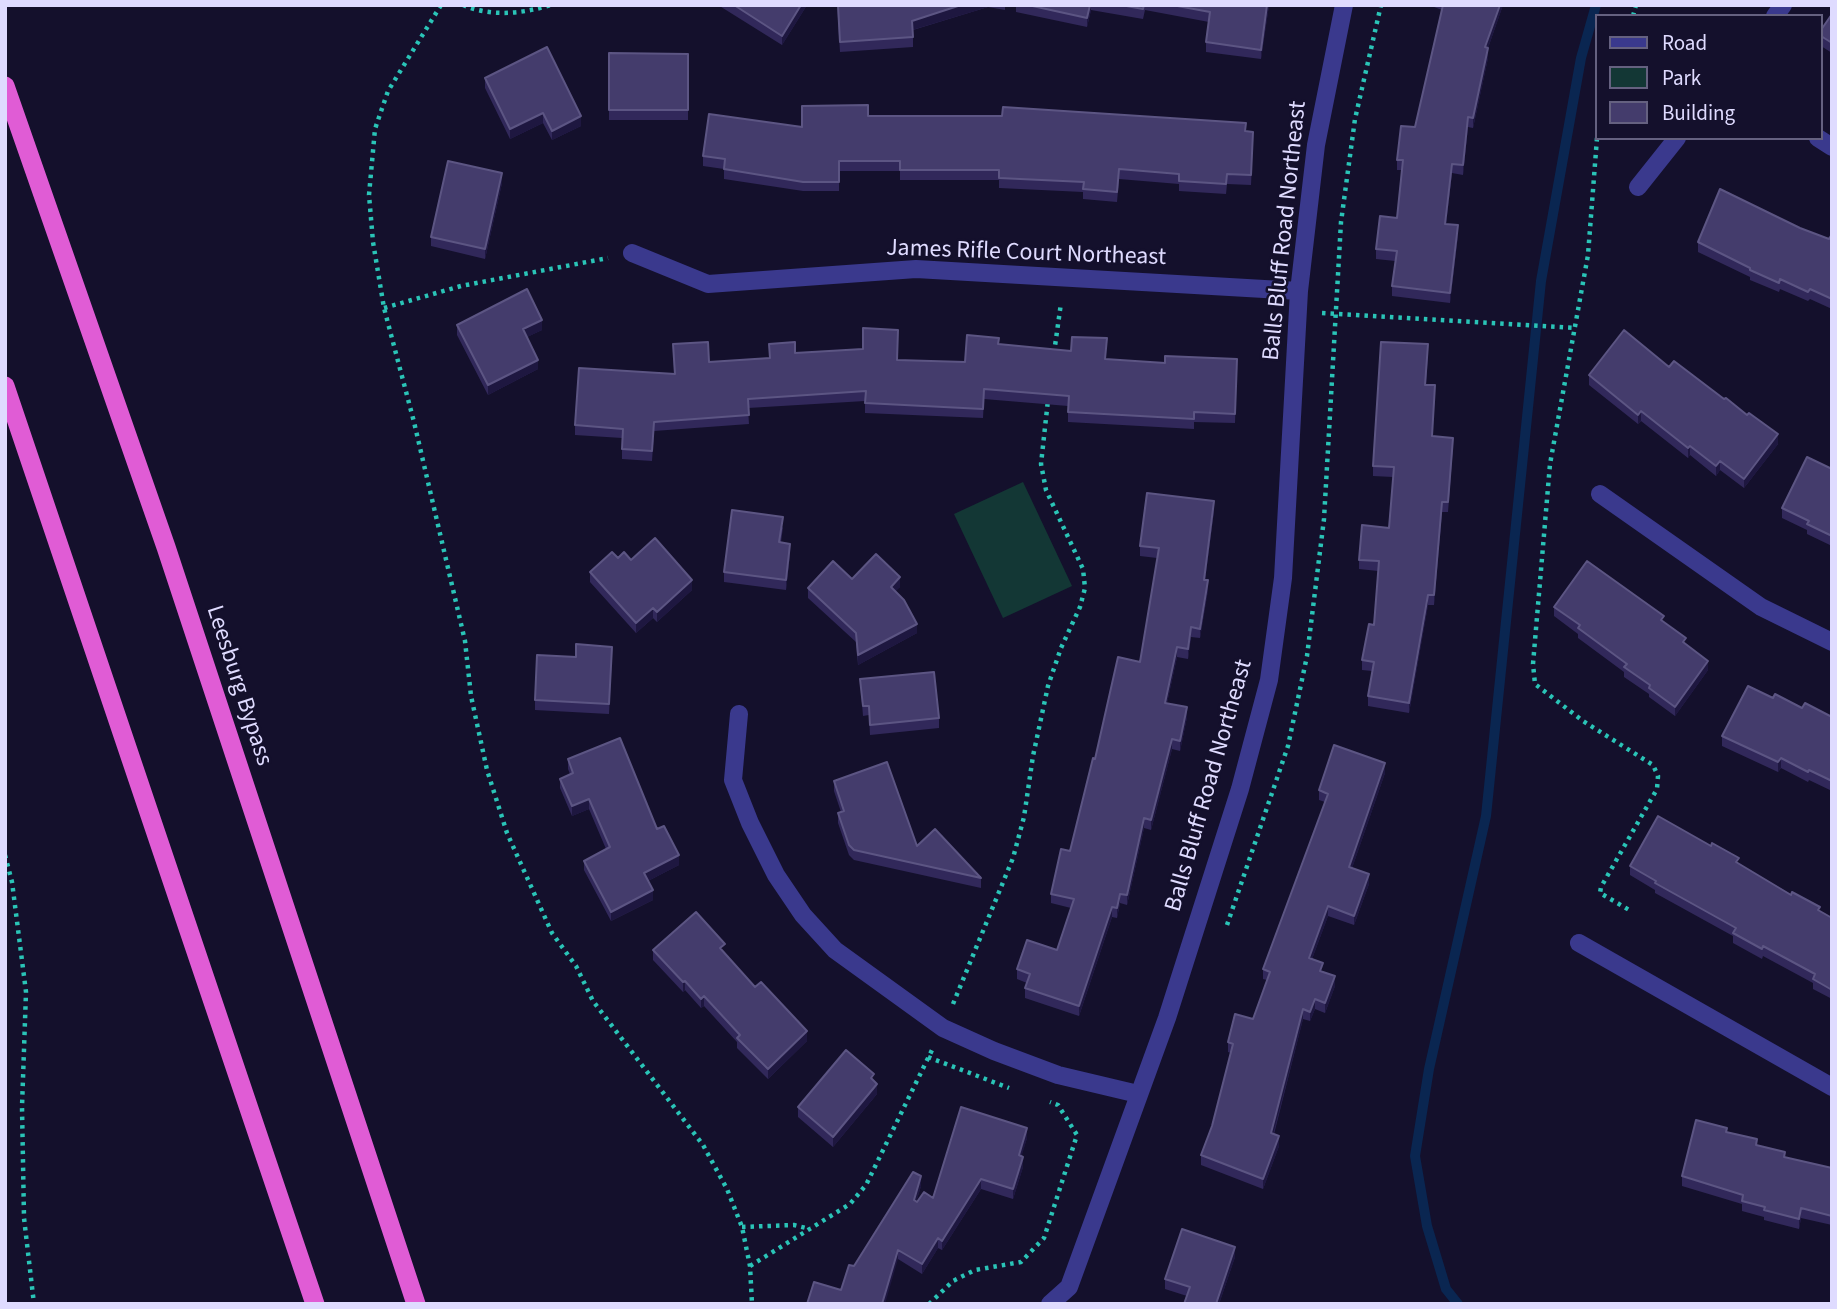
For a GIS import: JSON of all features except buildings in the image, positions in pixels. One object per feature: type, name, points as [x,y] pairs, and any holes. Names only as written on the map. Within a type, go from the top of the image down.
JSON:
[{"type":"highway","name":"Leesburg Bypass","points":[[5,86],[166,547],[416,1304]]},
{"type":"highway","points":[[5,386],[315,1304]]},
{"type":"street","name":"Balls Bluff Road Northeast","points":[[1050,1304],[1069,1287],[1167,1018],[1236,802],[1269,681],[1283,578],[1299,300],[1316,145],[1344,5]]},
{"type":"street","points":[[1638,187],[1675,140]]},
{"type":"street","name":"James Rifle Court Northeast","points":[[632,253],[708,284],[916,269],[1066,277],[1299,300]]},
{"type":"street","points":[[1600,494],[1761,607],[1832,642]]},
{"type":"street","points":[[739,714],[733,780],[750,822],[775,875],[803,915],[835,950],[943,1028],[994,1051],[1059,1075],[1138,1094]]},
{"type":"street","points":[[1579,943],[1832,1087]]},
{"type":"path","points":[[441,5],[388,91],[375,129],[369,195],[373,243],[384,308],[459,615],[471,696],[487,770],[507,833],[552,933],[576,966],[593,1000],[703,1145],[727,1189],[742,1227],[750,1266],[752,1304]]},
{"type":"path","points":[[463,5],[481,13],[526,12],[551,5]]},
{"type":"path","points":[[1597,140],[1588,255],[1550,464],[1533,664],[1535,684],[1583,722],[1653,765],[1658,776],[1657,789],[1601,887],[1600,893],[1632,911]]},
{"type":"path","points":[[384,308],[461,286],[632,253]]},
{"type":"path","points":[[1052,366],[1066,277]]},
{"type":"path","points":[[1299,300],[1334,315],[1576,328]]},
{"type":"path","points":[[750,1266],[850,1204],[866,1185],[943,1028],[1013,859],[1024,817],[1033,756],[1048,686],[1085,588],[1083,569],[1046,490],[1041,464],[1049,392]]},
{"type":"path","points":[[5,855],[12,881],[26,992],[22,1107],[24,1218],[34,1304]]},
{"type":"path","points":[[928,1057],[1018,1091]]},
{"type":"path","points":[[929,1304],[953,1281],[975,1269],[1021,1262],[1045,1238],[1077,1135],[1058,1105],[1045,1100]]},
{"type":"path","points":[[742,1227],[794,1225],[810,1229]]},
{"type":"green space","points":[[1023,482],[1072,586],[1003,618],[954,514]]},
{"type":"waterway","points":[[1458,1304],[1446,1289],[1427,1226],[1415,1156],[1429,1069],[1486,816],[1541,281],[1581,58],[1596,5]]}]
